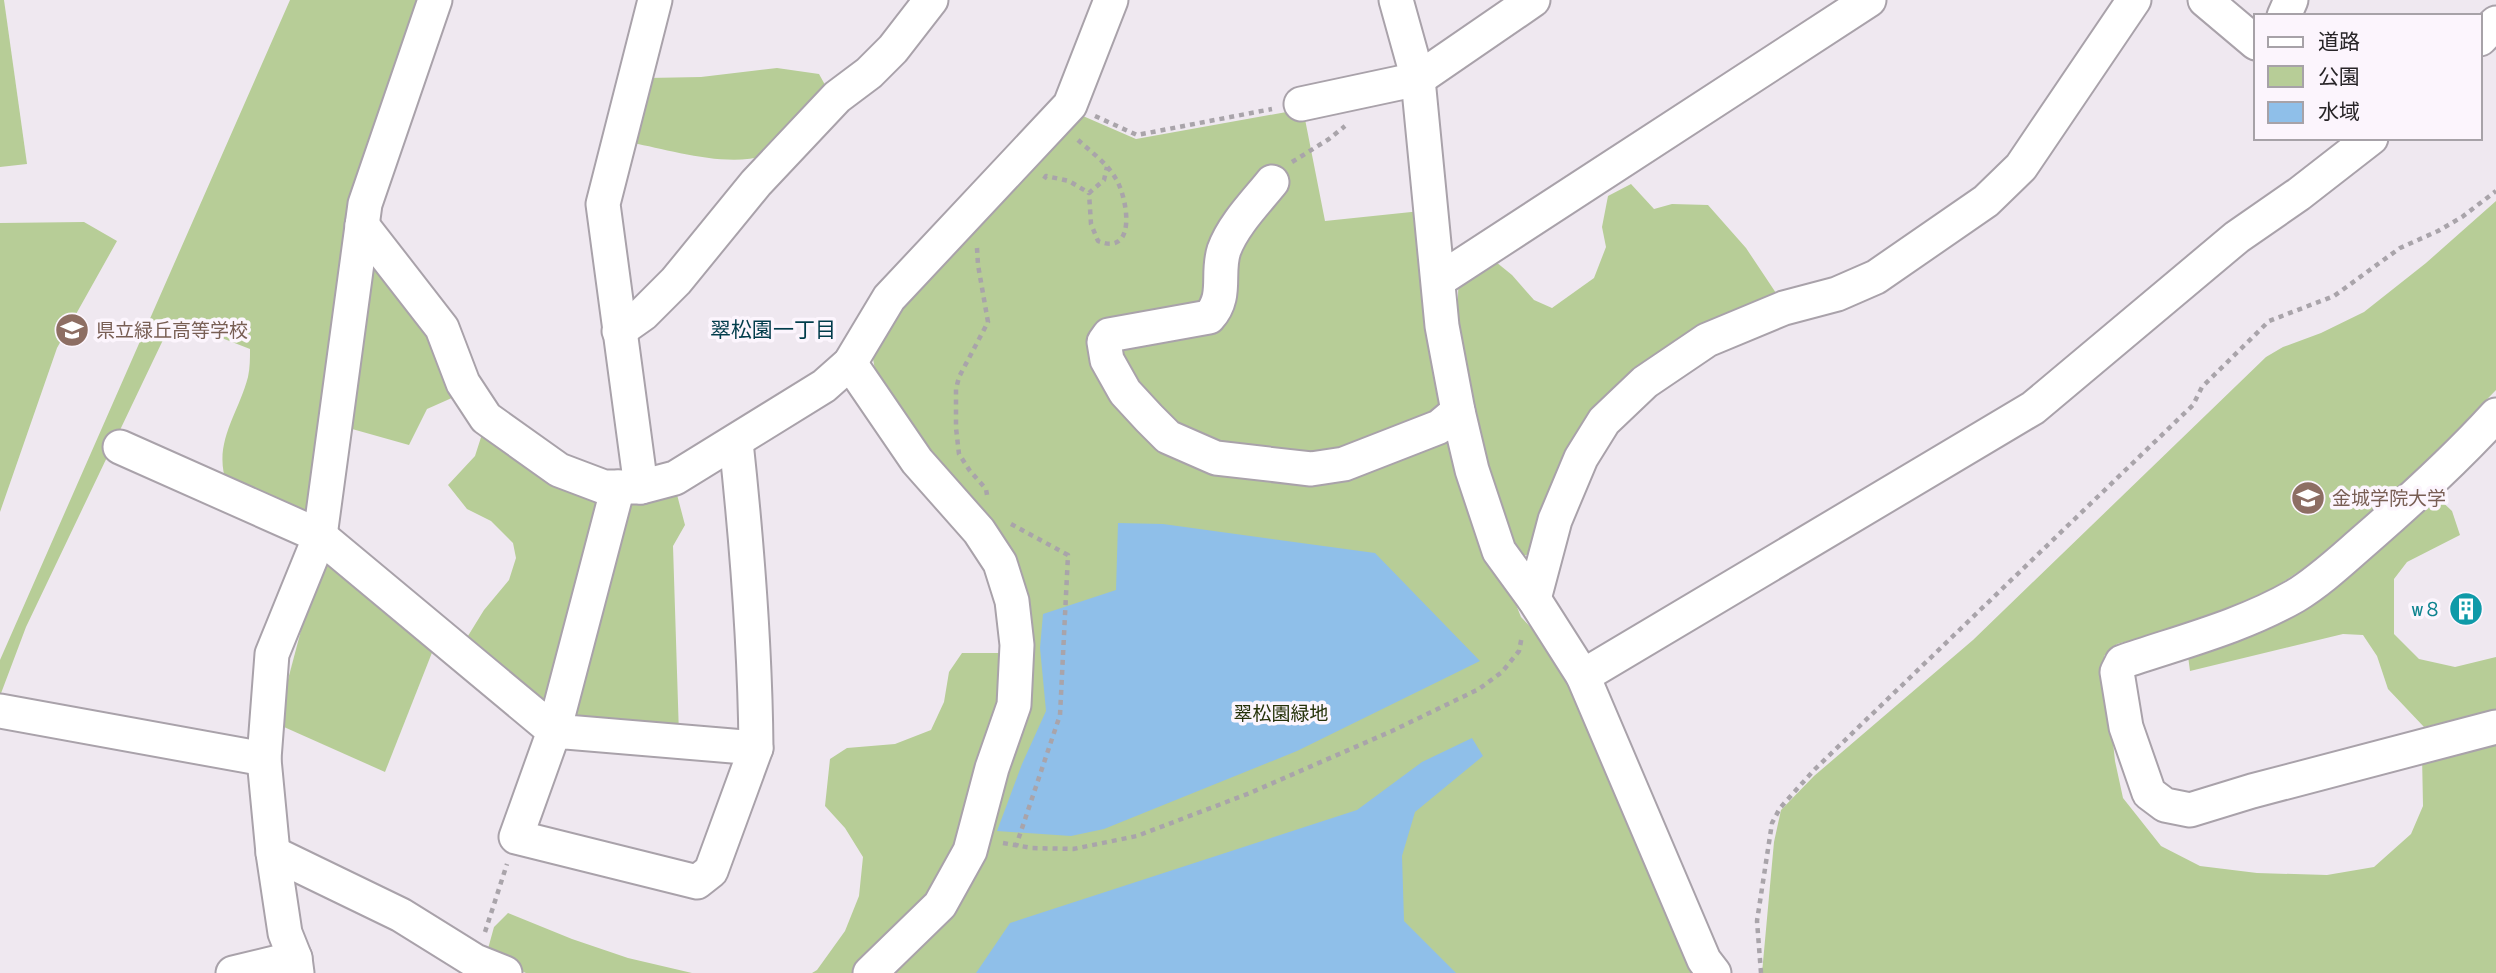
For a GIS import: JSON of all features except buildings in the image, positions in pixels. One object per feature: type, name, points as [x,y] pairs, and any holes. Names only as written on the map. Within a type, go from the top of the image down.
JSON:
[{"type":"street","points":[[233,973],[296,965],[285,933],[273,853],[264,760],[272,654],[320,536],[365,204],[435,0]]},
{"type":"street","points":[[655,0],[603,204],[619,331],[629,487],[554,731],[516,837],[697,882],[711,871],[755,748],[755,665],[750,583],[736,442]]},
{"type":"street","points":[[619,331],[643,314],[676,281],[756,183],[837,97],[869,73],[893,49],[930,0]]},
{"type":"street","points":[[362,225],[442,328],[463,383],[486,418],[559,470],[604,488],[629,487],[676,478],[824,386],[850,363],[889,298],[1063,113],[1111,0]]},
{"type":"street","points":[[1396,0],[1418,79],[1442,326],[1472,470],[1499,551],[1538,605],[1583,676],[1704,960],[1714,973]]},
{"type":"street","points":[[1301,104],[1418,79],[1533,0]]},
{"type":"street","points":[[1439,280],[1869,0]]},
{"type":"street","points":[[1538,605],[1555,520],[1581,458],[1604,421],[1645,382],[1707,340],[1784,308],[1837,294],[1876,276],[1986,201],[2021,167],[2134,0]]},
{"type":"street","points":[[2205,0],[2254,41]]},
{"type":"street","points":[[2482,37],[2496,23]]},
{"type":"street","points":[[1583,676],[2033,408],[2237,237],[2365,140]]},
{"type":"street","points":[[1272,182],[1248,212],[1224,250],[1218,307],[1209,317],[1109,335],[1104,342],[1107,360],[1125,392],[1168,437],[1192,449],[1216,458],[1311,470],[1344,464],[1438,427],[1458,411]]},
{"type":"street","points":[[850,363],[917,461],[979,531],[1000,563],[1012,601],[1017,645],[1014,705],[992,768],[970,851],[940,905],[870,973]]},
{"type":"street","points":[[2496,415],[2464,451],[2402,508],[2296,595],[2236,625],[2122,662],[2117,673],[2126,727],[2149,793],[2165,805],[2190,810],[2252,791],[2496,727]]},
{"type":"street","points":[[120,447],[320,536],[554,731],[755,748]]},
{"type":"street","points":[[0,711],[264,760]]},
{"type":"street","points":[[273,853],[401,915],[490,967]]},
{"type":"path","points":[[1272,182],[1286,167],[1340,131],[1350,120],[1356,106],[1356,92]]},
{"type":"path","points":[[1063,113],[1137,135],[1301,104]]},
{"type":"path","points":[[1063,113],[1118,181],[1124,200],[1126,230],[1116,244],[1098,240],[1091,224],[1089,193]]},
{"type":"path","points":[[1089,193],[1104,180],[1107,167]]},
{"type":"path","points":[[1038,185],[1046,176],[1069,181],[1089,193]]},
{"type":"path","points":[[1761,973],[1757,921],[1773,823],[1780,808],[1806,780],[2193,405],[2202,387],[2269,321],[2334,296],[2400,248],[2462,217],[2496,191]]},
{"type":"path","points":[[986,239],[977,248],[988,322],[959,377],[956,390],[956,428],[959,454],[986,489],[988,499]]},
{"type":"path","points":[[975,834],[1032,848],[1073,849],[1138,836],[1250,793],[1392,731],[1479,689],[1502,672],[1519,651],[1523,634],[1538,605]]},
{"type":"path","points":[[490,967],[516,837]]},
{"type":"green space","points":[[0,0],[4,0],[27,164],[0,167]]},
{"type":"green space","points":[[290,0],[422,0],[307,521],[227,484],[223,469],[224,443],[248,377],[250,349],[173,319],[26,627],[0,696],[0,660]]},
{"type":"green space","points":[[777,68],[819,74],[829,92],[772,152],[741,160],[722,159],[633,143],[648,78],[701,77]]},
{"type":"green space","name":"翠松園緑地","points":[[1303,109],[1325,221],[1421,211],[1511,592],[1521,617],[1562,660],[1699,973],[885,973],[947,909],[1025,647],[930,455],[875,370],[870,342],[1076,113],[1136,139]]},
{"type":"green space","points":[[1631,184],[1654,209],[1672,204],[1708,205],[1746,248],[1780,299],[1702,331],[1554,491],[1528,554],[1521,558],[1512,547],[1465,381],[1460,347],[1459,278],[1496,262],[1512,275],[1534,300],[1552,308],[1594,278],[1606,247],[1602,227],[1608,196]]},
{"type":"green space","name":"金城学院大学","points":[[2496,201],[2496,390],[2389,500],[2327,553],[2257,599],[2208,620],[2117,644],[2104,656],[2115,761],[2123,798],[2161,846],[2200,866],[2257,873],[2327,875],[2374,867],[2411,834],[2423,806],[2422,754],[2496,735],[2496,973],[1762,973],[1774,842],[1781,810],[1814,776],[1973,640],[2266,357],[2364,312],[2426,263]]},
{"type":"green space","points":[[84,222],[117,241],[57,348],[0,512],[0,223]]},
{"type":"green space","points":[[366,261],[377,261],[428,327],[454,397],[427,409],[409,445],[345,427]]},
{"type":"green space","points":[[484,428],[602,494],[553,720],[463,644],[484,610],[509,580],[516,558],[513,543],[491,521],[467,509],[448,485],[475,456]]},
{"type":"green space","points":[[675,487],[685,525],[673,546],[679,735],[567,725],[620,496]]},
{"type":"green space","points":[[2435,495],[2452,511],[2460,535],[2407,562],[2394,579],[2394,634],[2419,659],[2455,667],[2496,657],[2496,710],[2424,727],[2388,689],[2377,656],[2363,635],[2343,634],[2190,671],[2188,656],[2239,641],[2275,621]]},
{"type":"green space","points":[[337,559],[435,645],[385,772],[284,727],[281,706],[318,566]]},
{"type":"green space","points":[[962,653],[1006,653],[1003,702],[961,846],[932,901],[859,973],[812,973],[845,931],[859,896],[863,857],[845,828],[825,806],[830,759],[847,748],[895,744],[931,730],[944,702],[949,672]]},
{"type":"green space","points":[[508,913],[628,958],[692,973],[526,973],[486,956],[494,927]]},
{"type":"water","points":[[1118,523],[1163,524],[1375,553],[1480,661],[1297,751],[1104,829],[1071,836],[997,831],[1022,764],[1046,711],[1040,648],[1043,614],[1116,590]]},
{"type":"water","points":[[1472,738],[1483,756],[1415,812],[1402,856],[1404,921],[1456,973],[976,973],[1010,923],[1357,810],[1422,762]]},
{"type":"place","name":"県立緑丘高等学校","points":[[72,330]]},
{"type":"place","name":"金城学院大学","points":[[2308,498]]},
{"type":"place","name":"w８","points":[[2466,609]]},
{"type":"district","name":"翠松園一丁目","points":[[773,329]]}]
